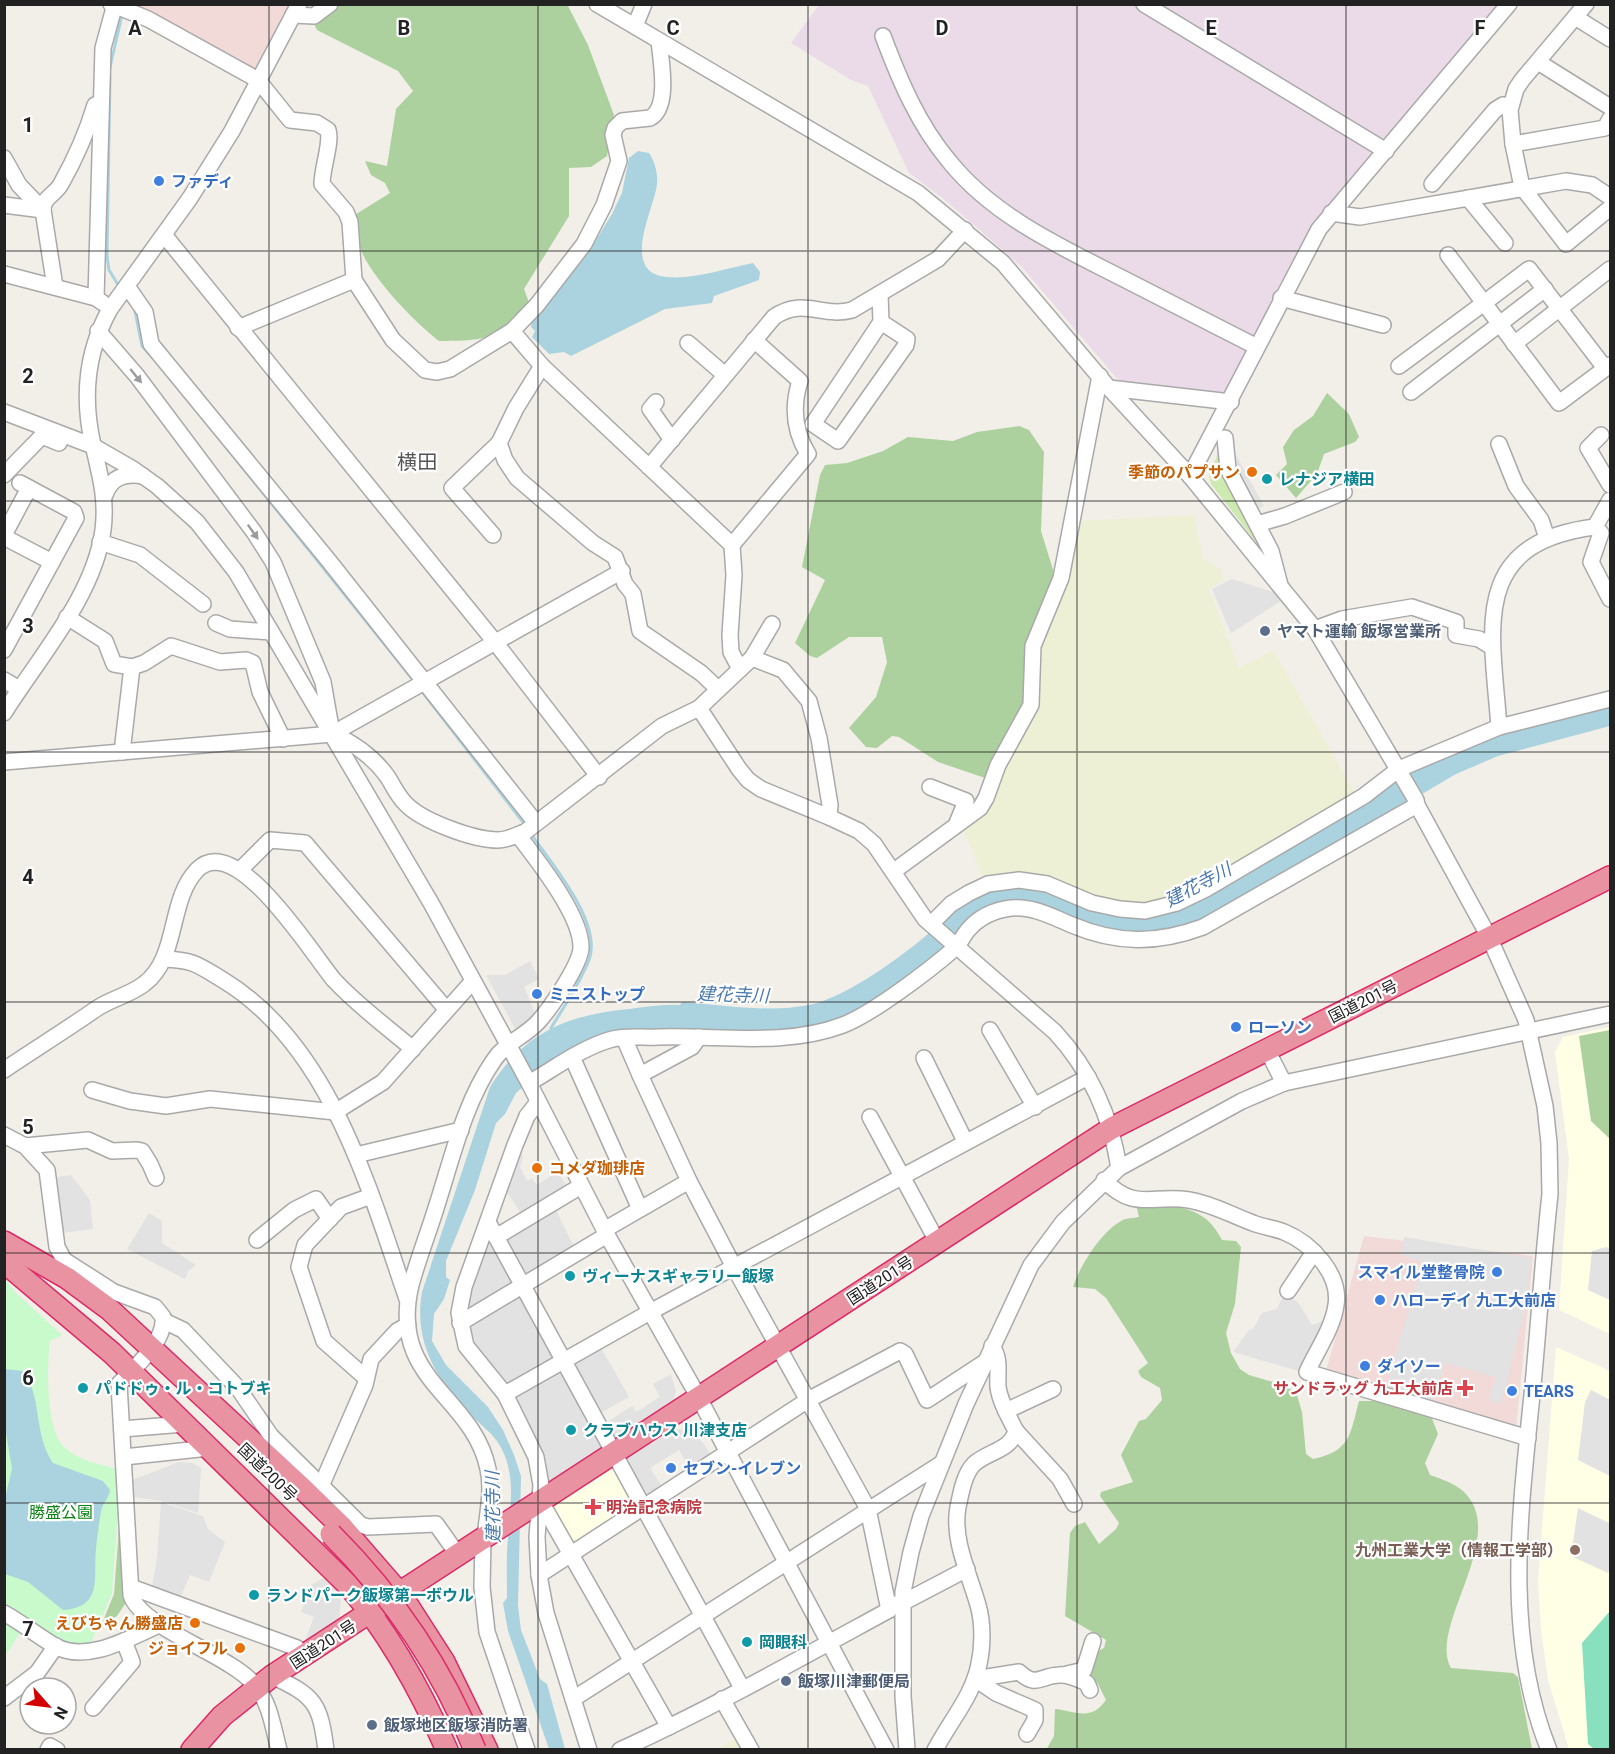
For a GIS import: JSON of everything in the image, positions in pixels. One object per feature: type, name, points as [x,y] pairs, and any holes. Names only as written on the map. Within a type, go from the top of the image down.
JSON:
[{"type":"highway","name":"国道201号","points":[[192,1749],[222,1716],[265,1682],[1112,1128],[1611,877]]},
{"type":"highway","name":"国道200号","points":[[4,1243],[75,1294],[137,1364]]},
{"type":"highway","name":"国道200号","points":[[4,1261],[59,1299],[137,1364],[327,1538],[371,1574],[402,1616],[441,1679],[475,1749]]},
{"type":"highway","points":[[4,1261],[112,1353],[137,1364],[341,1526],[401,1595],[444,1662],[486,1749]]},
{"type":"highway","points":[[137,1364],[184,1424],[321,1557],[372,1613],[429,1709],[447,1749]]},
{"type":"highway","name":"国道200号","points":[[327,1538],[388,1618],[417,1662],[461,1749]]},
{"type":"street","points":[[105,495],[89,445],[87,391],[92,349],[98,332],[110,309],[165,236],[231,131],[296,10],[314,16],[330,4]]},
{"type":"street","points":[[597,4],[918,193],[1003,263],[1105,382],[1190,476],[1315,629],[1400,772],[1489,937],[1529,1031],[1545,1106],[1549,1143],[1550,1194],[1518,1566],[1522,1648],[1530,1692],[1549,1749]]},
{"type":"street","points":[[635,26],[644,4]]},
{"type":"street","points":[[1144,4],[1386,151]]},
{"type":"street","points":[[1190,476],[1231,402],[1281,297],[1331,213],[1509,4]]},
{"type":"street","points":[[1331,213],[1360,217],[1522,187],[1566,181],[1582,182],[1610,199],[1566,244],[1522,187],[1509,120],[1516,89],[1586,4]]},
{"type":"street","points":[[96,298],[103,48],[113,5],[135,9],[258,80],[290,120],[317,123],[328,130],[331,137],[322,165],[322,184],[346,212],[350,222],[354,280],[393,340],[425,370],[437,372],[450,369],[512,330],[537,306],[584,244],[604,205],[619,161],[613,135],[615,128],[622,121],[650,118],[660,108],[662,71],[659,41]]},
{"type":"street","points":[[1575,17],[1611,39]]},
{"type":"street","points":[[883,36],[906,96],[949,161],[976,188],[1014,219],[1055,244],[1257,347]]},
{"type":"street","points":[[1538,62],[1611,107]]},
{"type":"street","points":[[54,287],[43,210],[46,199],[61,185],[84,136],[101,86]]},
{"type":"street","points":[[1432,184],[1496,110],[1503,105],[1511,106]]},
{"type":"street","points":[[1513,144],[1605,128],[1611,119]]},
{"type":"street","points":[[4,158],[19,185],[43,210]]},
{"type":"street","points":[[1468,198],[1505,243]]},
{"type":"street","points":[[4,205],[43,210]]},
{"type":"street","points":[[649,468],[754,340],[783,311],[806,307],[840,313],[880,294],[938,259],[965,230]]},
{"type":"street","points":[[165,236],[495,642],[599,777]]},
{"type":"street","points":[[1399,366],[1484,303],[1529,269],[1608,367],[1559,403],[1514,344],[1500,324],[1484,303],[1448,255]]},
{"type":"street","points":[[4,274],[96,298],[110,309]]},
{"type":"street","points":[[1514,344],[1560,308],[1608,275]]},
{"type":"street","points":[[238,328],[354,280]]},
{"type":"street","points":[[127,286],[145,312],[151,344],[329,561],[536,824]]},
{"type":"street","points":[[1411,392],[1545,289]]},
{"type":"street","points":[[880,294],[881,322],[813,424],[838,441],[906,345],[907,339],[881,322]]},
{"type":"street","points":[[1281,297],[1383,325]]},
{"type":"street","points":[[512,330],[542,366],[732,545],[734,575],[731,652],[740,669]]},
{"type":"street","points":[[98,332],[137,376],[254,532],[273,562],[322,682],[332,734]]},
{"type":"street","points":[[732,545],[808,454],[801,442],[794,416],[800,381],[754,340]]},
{"type":"street","points":[[688,344],[725,375]]},
{"type":"street","points":[[493,535],[453,488],[499,443],[516,408],[542,366]]},
{"type":"street","points":[[1105,382],[1231,402]]},
{"type":"street","points":[[894,871],[980,808],[998,765],[1031,705],[1033,646],[1061,578],[1105,382]]},
{"type":"street","points":[[656,402],[650,409],[672,440]]},
{"type":"street","points":[[4,412],[89,445],[143,476],[180,505],[217,545],[272,632],[431,903],[529,1083],[605,1232],[699,1398],[886,1749]]},
{"type":"street","points":[[1601,435],[1588,448],[1611,485]]},
{"type":"street","points":[[4,475],[42,436],[77,449],[89,445]]},
{"type":"street","points":[[1225,438],[1228,469],[1274,557],[1281,588]]},
{"type":"street","points":[[499,443],[505,460],[517,478],[592,543],[615,556],[625,584],[633,594],[640,631],[701,674],[718,689]]},
{"type":"street","points":[[1499,444],[1516,486],[1541,520],[1547,538]]},
{"type":"street","points":[[4,713],[12,691],[67,617],[84,589],[96,563],[105,495],[111,483],[118,478],[132,474],[143,476]]},
{"type":"street","points":[[4,650],[52,562],[76,518],[74,512],[25,486],[4,536],[52,562]]},
{"type":"street","points":[[1257,524],[1344,492]]},
{"type":"street","points":[[1595,527],[1611,500]]},
{"type":"street","points":[[1499,727],[1492,647],[1496,592],[1505,572],[1516,558],[1547,538],[1572,530],[1595,527]]},
{"type":"street","points":[[1595,527],[1601,533],[1591,562],[1609,593]]},
{"type":"street","points":[[100,542],[140,555],[203,604]]},
{"type":"street","points":[[4,762],[332,734],[622,571]]},
{"type":"street","points":[[1315,629],[1342,619],[1412,607],[1456,621],[1456,635],[1479,639],[1492,647]]},
{"type":"street","points":[[67,617],[105,641],[114,664],[132,667],[144,663],[171,646],[220,662],[250,661],[255,667],[260,692],[283,739]]},
{"type":"street","points":[[216,623],[239,631],[272,632]]},
{"type":"street","points":[[332,734],[346,739],[368,756],[386,775],[403,801],[423,817],[476,836],[499,840],[518,835],[536,824],[662,726],[699,708],[752,658],[772,624]]},
{"type":"street","points":[[752,658],[783,670],[809,701],[821,747],[830,805],[829,817]]},
{"type":"street","points":[[122,752],[132,667]]},
{"type":"street","points":[[4,680],[12,691]]},
{"type":"street","points":[[932,925],[951,904],[969,893],[988,884],[1019,880],[1047,884],[1092,903],[1120,909],[1145,911],[1178,903],[1364,796],[1400,772],[1499,727],[1611,699]]},
{"type":"street","points":[[699,708],[748,780],[761,789],[859,831],[874,844],[911,899],[932,925],[1055,1032],[1070,1048],[1088,1077],[1112,1128],[1119,1168]]},
{"type":"street","points":[[930,787],[966,801],[956,826]]},
{"type":"street","points":[[529,1083],[572,1057],[611,1039],[699,1036],[773,1038],[820,1032],[846,1024],[874,1007],[955,945],[985,916],[1013,908],[1037,911],[1084,930],[1131,942],[1165,939],[1187,933],[1203,927],[1416,802]]},
{"type":"street","points":[[518,835],[562,899],[581,946],[578,960],[537,1023],[493,1061],[461,1130],[408,1302],[408,1326],[419,1364],[439,1392],[458,1409],[473,1433],[488,1468],[487,1536],[482,1587],[487,1632],[527,1749]]},
{"type":"street","points":[[240,870],[270,840],[305,843],[446,1009]]},
{"type":"street","points":[[4,1070],[79,1023],[96,1009],[145,984],[164,959],[177,909],[198,868],[212,863],[240,870],[268,894],[336,981],[413,1049]]},
{"type":"street","points":[[164,959],[188,960],[249,999],[279,1029],[302,1058],[335,1112],[356,1155],[408,1302]]},
{"type":"street","points":[[92,1090],[130,1101],[166,1106],[210,1099],[335,1112],[383,1082],[472,982]]},
{"type":"street","points":[[907,1749],[903,1696],[903,1597],[921,1516],[992,1346],[1031,1265],[1063,1222],[1119,1168],[1242,1101],[1284,1083],[1611,1014]]},
{"type":"street","points":[[990,1029],[1035,1107]]},
{"type":"street","points":[[640,1075],[693,1047],[699,1036]]},
{"type":"street","points":[[624,1038],[689,1181],[868,1509],[890,1610]]},
{"type":"street","points":[[1267,1050],[1284,1083]]},
{"type":"street","points":[[572,1057],[640,1209]]},
{"type":"street","points":[[924,1058],[965,1141]]},
{"type":"street","points":[[505,1394],[900,1176],[1035,1107],[1058,1091],[1088,1077]]},
{"type":"street","points":[[538,1102],[527,1116],[459,1302],[460,1323],[466,1346],[505,1394],[536,1457],[541,1485],[536,1503],[539,1575],[546,1613],[589,1749]]},
{"type":"street","points":[[870,1117],[938,1243]]},
{"type":"street","points":[[356,1155],[461,1130]]},
{"type":"street","points":[[4,1135],[25,1146],[47,1170],[59,1254],[114,1292],[155,1307],[164,1321],[183,1330],[238,1388],[271,1436],[361,1525],[368,1527],[436,1524],[458,1555]]},
{"type":"street","points":[[25,1146],[88,1140],[112,1151],[142,1151],[156,1178]]},
{"type":"street","points":[[1104,1180],[1127,1199],[1186,1200],[1213,1205],[1253,1223],[1284,1232],[1305,1243],[1314,1252],[1332,1280],[1336,1306],[1307,1372],[1528,1438]]},
{"type":"street","points":[[460,1323],[522,1286],[640,1209],[689,1181]]},
{"type":"street","points":[[496,1237],[581,1186]]},
{"type":"street","points":[[366,1378],[324,1341],[299,1267],[304,1245],[341,1207],[371,1196]]},
{"type":"street","points":[[257,1240],[294,1210],[316,1199],[330,1219]]},
{"type":"street","points":[[488,1222],[742,1688]]},
{"type":"street","points":[[1288,1291],[1314,1252]]},
{"type":"street","points":[[164,1321],[137,1364],[122,1429],[130,1587],[134,1605],[206,1650],[265,1682],[303,1692],[319,1711],[326,1749]]},
{"type":"street","points":[[322,1484],[366,1378],[371,1359],[397,1331],[408,1326]]},
{"type":"street","points":[[992,1346],[997,1353],[998,1388],[1016,1431],[1049,1465],[1074,1504]]},
{"type":"street","points":[[539,1575],[808,1400],[900,1351],[905,1354],[927,1400],[985,1362]]},
{"type":"street","points":[[1006,1411],[1053,1389]]},
{"type":"street","points":[[122,1429],[184,1424]]},
{"type":"street","points":[[935,1749],[975,1679],[981,1645],[979,1608],[957,1538],[958,1509],[964,1482],[973,1465],[1009,1445],[1016,1431]]},
{"type":"street","points":[[124,1457],[209,1448]]},
{"type":"street","points":[[573,1700],[942,1463]]},
{"type":"street","points":[[536,1503],[570,1554],[669,1727]]},
{"type":"street","points":[[620,1749],[646,1744],[669,1727],[890,1610],[903,1597],[967,1569]]},
{"type":"street","points":[[130,1587],[297,1648]]},
{"type":"street","points":[[4,1613],[56,1646],[76,1652],[96,1650],[123,1641],[155,1620],[158,1596]]},
{"type":"street","points":[[93,1708],[132,1662],[123,1641]]},
{"type":"street","points":[[975,1679],[1019,1672],[1027,1679],[1035,1681],[1084,1670],[1093,1641]]},
{"type":"street","points":[[4,1698],[37,1673],[56,1646]]},
{"type":"street","points":[[1061,1675],[1087,1683],[1090,1690]]},
{"type":"street","points":[[975,1679],[996,1693],[1035,1710],[1035,1720],[1027,1734]]},
{"type":"street","points":[[265,1682],[268,1708],[279,1749]]},
{"type":"street","points":[[722,1699],[751,1749]]},
{"type":"street","points":[[48,1749],[50,1746],[57,1749]]},
{"type":"shaded area","points":[[140,4],[294,5],[255,72],[138,10]]},
{"type":"shaded area","points":[[819,5],[1500,5],[1322,215],[1223,395],[1119,381],[1021,266],[946,201],[909,173],[868,86],[851,80],[791,43]]},
{"type":"shaded area","points":[[1235,453],[1264,506],[1256,510],[1233,465],[1230,454]]},
{"type":"shaded area","points":[[1194,515],[1203,558],[1222,570],[1223,581],[1209,589],[1239,668],[1273,650],[1355,793],[1203,886],[1145,907],[985,881],[962,827],[986,811],[1075,521]]},
{"type":"shaded area","points":[[1232,579],[1274,592],[1281,601],[1231,633],[1212,589]]},
{"type":"shaded area","points":[[530,961],[539,979],[524,987],[537,1018],[518,1034],[486,975],[505,975]]},
{"type":"shaded area","points":[[1610,1027],[1610,1334],[1559,1310],[1569,1159],[1555,1052],[1563,1037]]},
{"type":"shaded area","points":[[518,1147],[523,1157],[520,1167],[527,1181],[532,1178],[537,1185],[558,1171],[569,1191],[524,1218],[504,1188]]},
{"type":"shaded area","points":[[71,1175],[90,1200],[93,1229],[62,1233],[57,1177]]},
{"type":"shaded area","points":[[554,1206],[575,1249],[518,1283],[559,1359],[506,1389],[469,1344],[463,1314],[489,1230],[495,1242]]},
{"type":"shaded area","points":[[149,1213],[162,1221],[162,1243],[196,1265],[188,1271],[185,1279],[127,1249]]},
{"type":"shaded area","points":[[1364,1236],[1533,1256],[1516,1430],[1365,1379],[1325,1374]]},
{"type":"shaded area","points":[[1404,1237],[1531,1258],[1525,1309],[1501,1404],[1489,1400],[1496,1377],[1445,1363],[1433,1401],[1386,1388],[1423,1262],[1401,1255]]},
{"type":"shaded area","points":[[1606,1247],[1610,1249],[1610,1300],[1588,1290],[1592,1251]]},
{"type":"shaded area","points":[[1284,1294],[1298,1302],[1312,1325],[1326,1320],[1302,1372],[1233,1352],[1249,1330],[1253,1329],[1262,1313],[1277,1309]]},
{"type":"shaded area","points":[[600,1346],[629,1397],[597,1415],[569,1364]]},
{"type":"shaded area","name":"九州工業大学（情報工学部）","points":[[1556,1347],[1610,1371],[1610,1749],[1569,1749],[1548,1680],[1541,1629],[1538,1581]]},
{"type":"shaded area","points":[[564,1368],[607,1449],[544,1490],[512,1396]]},
{"type":"shaded area","points":[[671,1374],[676,1391],[672,1405],[613,1444],[602,1425],[632,1406],[636,1412],[660,1397],[653,1384]]},
{"type":"shaded area","points":[[1591,1390],[1610,1400],[1610,1476],[1578,1460],[1585,1402]]},
{"type":"shaded area","points":[[670,1429],[689,1430],[704,1444],[712,1457],[691,1470],[679,1450],[650,1468],[661,1485],[644,1496],[623,1458]]},
{"type":"shaded area","points":[[179,1462],[192,1463],[201,1468],[198,1513],[162,1501],[133,1497],[130,1481]]},
{"type":"shaded area","name":"明治記念病院","points":[[615,1462],[640,1506],[571,1551],[547,1508]]},
{"type":"shaded area","points":[[161,1502],[203,1516],[208,1529],[225,1542],[209,1582],[190,1575],[179,1601],[151,1592],[157,1558]]},
{"type":"shaded area","points":[[1578,1508],[1609,1523],[1610,1568],[1608,1573],[1571,1556]]},
{"type":"shaded area","points":[[329,1575],[342,1589],[339,1621],[303,1646],[314,1617],[301,1612],[311,1585]]},
{"type":"shaded area","points":[[739,1736],[747,1750],[716,1750]]},
{"type":"green space","points":[[567,4],[588,45],[614,115],[607,156],[591,167],[569,168],[569,216],[524,289],[530,305],[499,332],[489,336],[479,339],[439,341],[406,311],[373,272],[359,244],[353,216],[390,193],[385,183],[371,175],[365,161],[387,166],[396,109],[413,91],[398,71],[317,30],[314,24],[336,5]]},
{"type":"green space","points":[[1327,393],[1349,414],[1359,437],[1355,442],[1324,454],[1317,474],[1296,498],[1276,475],[1287,464],[1283,447],[1294,430],[1313,416]]},
{"type":"green space","points":[[1019,426],[1029,430],[1044,452],[1041,531],[1055,576],[1025,706],[993,756],[985,778],[938,762],[899,737],[892,736],[877,748],[866,747],[849,728],[876,697],[887,662],[882,637],[849,637],[817,658],[810,656],[795,643],[825,580],[802,567],[820,475],[825,465],[847,463],[883,451],[908,437],[953,441],[977,432]]},
{"type":"green space","points":[[1220,449],[1263,551],[1211,484],[1209,475]]},
{"type":"green space","points":[[1610,1030],[1610,1139],[1591,1121],[1579,1036]]},
{"type":"green space","points":[[1164,1203],[1183,1208],[1205,1218],[1222,1240],[1236,1241],[1241,1247],[1235,1304],[1226,1333],[1231,1353],[1240,1369],[1249,1375],[1280,1384],[1296,1392],[1302,1412],[1306,1454],[1313,1459],[1326,1456],[1342,1446],[1351,1432],[1359,1401],[1375,1401],[1431,1416],[1438,1434],[1425,1463],[1430,1475],[1452,1483],[1463,1491],[1475,1510],[1478,1531],[1474,1556],[1450,1629],[1447,1650],[1451,1668],[1513,1673],[1518,1677],[1532,1749],[1046,1750],[1054,1736],[1055,1709],[1084,1714],[1095,1711],[1106,1700],[1098,1684],[1087,1673],[1094,1653],[1104,1648],[1106,1640],[1065,1616],[1070,1533],[1075,1526],[1085,1522],[1099,1544],[1116,1529],[1119,1523],[1100,1496],[1101,1492],[1133,1482],[1121,1455],[1139,1421],[1146,1419],[1162,1400],[1160,1388],[1141,1377],[1138,1371],[1148,1363],[1106,1298],[1095,1289],[1073,1287],[1086,1260],[1106,1233],[1123,1220],[1139,1217],[1136,1204]]},
{"type":"green space","name":"勝盛公園","points":[[4,1278],[16,1293],[62,1335],[50,1341],[48,1366],[51,1413],[58,1439],[65,1448],[77,1456],[121,1470],[112,1593],[91,1643],[78,1644],[56,1638],[5,1606]]},
{"type":"green space","points":[[123,1527],[127,1601],[117,1616],[101,1626],[114,1594],[119,1528]]},
{"type":"green space","points":[[1610,1611],[1610,1749],[1594,1749],[1588,1744],[1582,1643]]},
{"type":"green space","points":[[5,1618],[22,1630],[5,1656]]},
{"type":"water","points":[[638,151],[649,153],[657,176],[642,251],[644,264],[652,273],[666,277],[688,277],[753,263],[760,272],[759,280],[714,296],[712,303],[665,309],[571,356],[564,352],[549,354],[532,337],[535,331],[531,327],[532,321],[591,248],[622,193],[629,158]]},
{"type":"water","points":[[1610,703],[1610,726],[1498,756],[1456,774],[1221,913],[1166,935],[1094,929],[996,910],[858,1013],[803,1030],[624,1036],[536,1076],[516,1093],[505,1114],[496,1123],[475,1190],[446,1261],[446,1277],[450,1280],[444,1299],[434,1314],[432,1341],[446,1365],[488,1407],[503,1430],[521,1476],[518,1606],[521,1630],[540,1679],[547,1684],[565,1749],[549,1749],[508,1631],[503,1603],[507,1598],[511,1497],[508,1466],[502,1449],[495,1439],[461,1405],[439,1376],[425,1345],[420,1311],[422,1292],[490,1087],[517,1053],[532,1040],[566,1022],[606,1012],[680,1005],[682,1002],[746,1008],[778,1008],[809,1005],[822,1001],[851,988],[879,971],[916,944],[972,897],[992,888],[1030,886],[1050,889],[1147,915],[1428,764],[1499,734]]},
{"type":"water","points":[[4,1369],[23,1371],[29,1382],[43,1440],[53,1463],[103,1481],[110,1490],[100,1520],[94,1589],[91,1597],[76,1608],[63,1610],[28,1582],[5,1574],[5,1498],[12,1469],[5,1427]]},
{"type":"waterway","points":[[110,67],[122,15]]},
{"type":"waterway","points":[[110,76],[107,256],[109,270],[120,288]]},
{"type":"waterway","points":[[135,311],[142,346],[152,357]]},
{"type":"waterway","points":[[206,422],[414,681]]},
{"type":"waterway","points":[[420,689],[526,826]]},
{"type":"waterway","points":[[531,834],[573,894],[589,929],[591,945],[589,960],[581,977],[551,1028]]},
{"type":"place","name":"ファディ","points":[[159,181]]},
{"type":"place","name":"季節のパプサン","points":[[1252,472]]},
{"type":"place","name":"レナジア横田","points":[[1267,479]]},
{"type":"place","name":"ヤマト運輸 飯塚営業所","points":[[1265,631]]},
{"type":"place","name":"ミニストップ","points":[[537,994]]},
{"type":"place","name":"ローソン","points":[[1236,1027]]},
{"type":"place","name":"コメダ珈琲店","points":[[537,1168]]},
{"type":"place","name":"スマイル堂整骨院","points":[[1497,1272]]},
{"type":"place","name":"ヴィーナスギャラリー飯塚","points":[[570,1276]]},
{"type":"place","name":"ハローデイ 九工大前店","points":[[1380,1300]]},
{"type":"place","name":"ダイソー","points":[[1365,1366]]},
{"type":"place","name":"パドドゥ・ル・コトブキ","points":[[83,1388]]},
{"type":"place","name":"サンドラッグ 九工大前店","points":[[1465,1388]]},
{"type":"place","name":"TEARS","points":[[1512,1391]]},
{"type":"place","name":"クラブハウス 川津支店","points":[[571,1430]]},
{"type":"place","name":"セブン-イレブン","points":[[671,1468]]},
{"type":"place","name":"明治記念病院","points":[[593,1507]]},
{"type":"place","name":"九州工業大学（情報工学部）","points":[[1575,1550]]},
{"type":"place","name":"ランドパーク飯塚第一ボウル","points":[[254,1595]]},
{"type":"place","name":"えびちゃん勝盛店","points":[[195,1623]]},
{"type":"place","name":"岡眼科","points":[[747,1642]]},
{"type":"place","name":"ジョイフル","points":[[240,1648]]},
{"type":"place","name":"飯塚川津郵便局","points":[[786,1681]]},
{"type":"place","name":"飯塚地区飯塚消防署","points":[[372,1725]]},
{"type":"district","name":"横田","points":[[417,462]]},
{"type":"water label","name":"建花寺川","points":[[1198,885]]},
{"type":"water label","name":"建花寺川","points":[[733,995]]},
{"type":"water label","name":"建花寺川","points":[[493,1507]]}]
